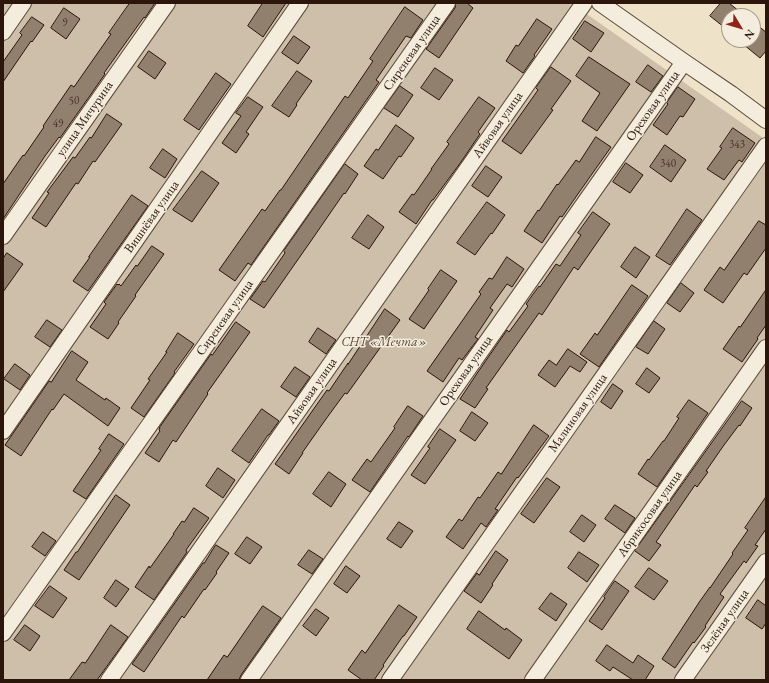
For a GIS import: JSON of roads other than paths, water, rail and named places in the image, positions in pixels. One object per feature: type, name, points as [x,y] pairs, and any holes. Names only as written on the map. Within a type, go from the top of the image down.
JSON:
[{"type":"street","points":[[3,32],[23,3]]},
{"type":"street","name":"улица Мичурина","points":[[3,236],[167,3]]},
{"type":"street","name":"Вишнёвая улица","points":[[3,431],[300,3]]},
{"type":"street","name":"Сиреневая улица","points":[[3,633],[447,3]]},
{"type":"street","name":"Айвовая улица","points":[[109,680],[584,3]]},
{"type":"street","points":[[600,3],[766,120]]},
{"type":"street","name":"Ореховая улица","points":[[249,680],[684,62]]},
{"type":"street","name":"Малиновая улица","points":[[390,680],[766,146]]},
{"type":"street","name":"Абрикосовая улица","points":[[533,680],[766,348]]},
{"type":"street","name":"Зелёная улица","points":[[683,680],[766,562]]},
{"type":"park label","name":"СНТ «Мечта»","points":[[384,342]]}]
